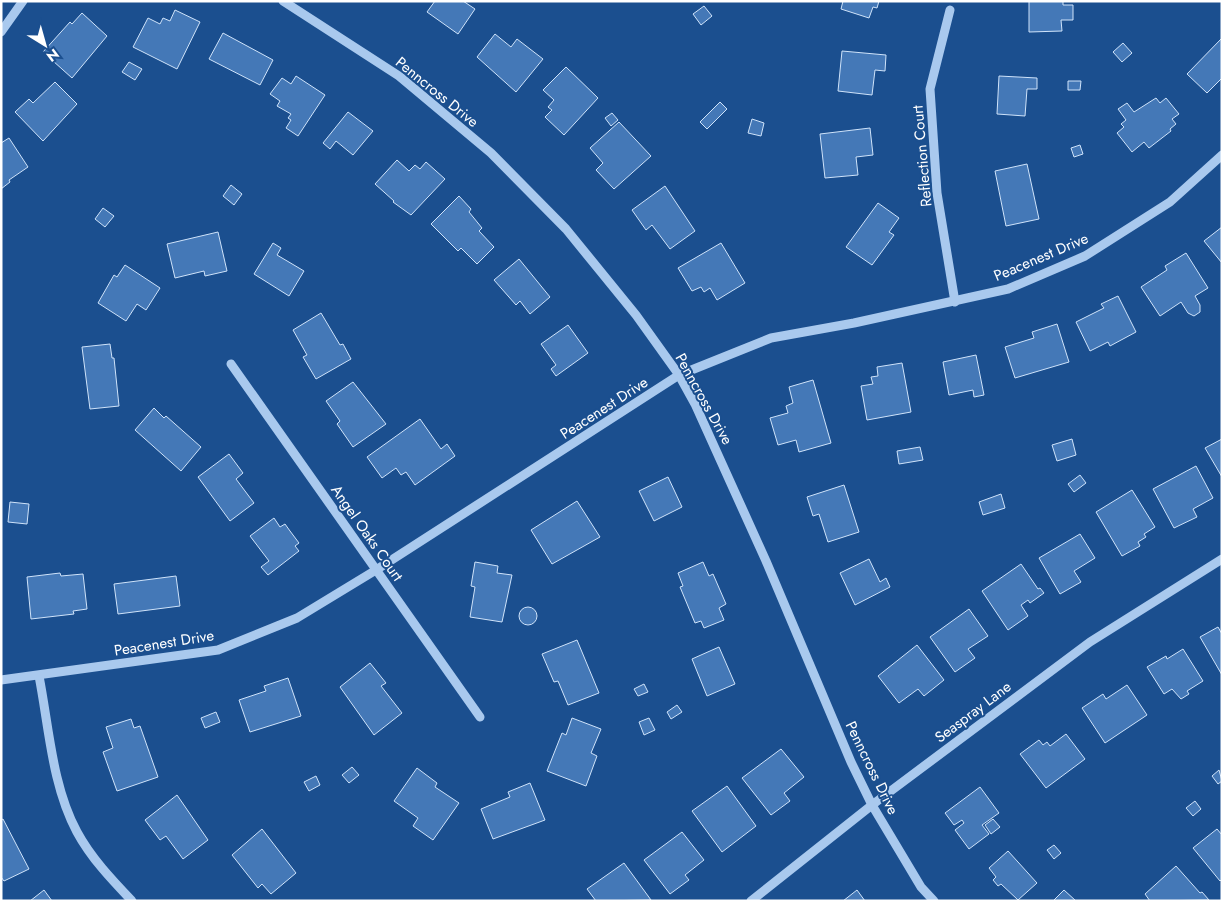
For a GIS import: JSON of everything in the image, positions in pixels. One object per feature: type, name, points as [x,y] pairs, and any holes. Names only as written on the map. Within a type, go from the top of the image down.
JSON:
[{"type":"street","points":[[1,32],[23,1]]},
{"type":"street","name":"Penncross Drive","points":[[283,1],[399,76],[492,154],[566,229],[636,315],[679,375],[725,468],[851,762],[872,805],[921,887],[934,901]]},
{"type":"street","name":"Reflection Court","points":[[950,10],[930,89],[937,193],[954,302]]},
{"type":"street","name":"Peacenest Drive","points":[[1,680],[218,650],[297,618],[376,570],[679,375],[771,338],[854,323],[1008,289],[1085,256],[1170,202],[1222,155]]},
{"type":"street","name":"Angel Oaks Court","points":[[231,364],[480,717]]},
{"type":"street","name":"Seaspray Lane","points":[[751,901],[872,805],[1090,642],[1222,559]]},
{"type":"street","points":[[39,676],[60,790],[77,832],[105,873],[132,901]]},
{"type":"building","points":[[435,1],[463,1],[475,9],[458,34],[427,12]]},
{"type":"building","points":[[843,1],[879,1],[877,8],[873,7],[869,18],[841,9]]},
{"type":"building","points":[[1029,1],[1063,1],[1063,5],[1073,5],[1073,20],[1061,20],[1062,31],[1029,32]]},
{"type":"building","points":[[704,6],[712,16],[701,25],[693,14]]},
{"type":"building","points":[[175,10],[200,22],[177,69],[133,47],[148,18],[160,24],[163,18],[170,21]]},
{"type":"building","points":[[82,13],[107,36],[72,78],[43,52],[70,22],[72,24]]},
{"type":"building","points":[[223,33],[273,60],[260,85],[209,59]]},
{"type":"building","points":[[495,34],[511,47],[517,39],[543,59],[516,92],[477,57]]},
{"type":"building","points":[[1222,38],[1222,78],[1207,93],[1187,74]]},
{"type":"building","points":[[1123,43],[1132,53],[1122,62],[1113,52]]},
{"type":"building","points":[[842,51],[886,55],[885,71],[875,70],[872,95],[838,91]]},
{"type":"building","points":[[129,62],[142,69],[135,80],[122,72]]},
{"type":"building","points":[[566,67],[598,98],[564,135],[545,117],[552,110],[548,107],[554,100],[543,90]]},
{"type":"building","points":[[296,76],[325,95],[298,136],[286,128],[291,120],[288,118],[291,114],[277,106],[280,101],[270,94],[282,78],[291,84]]},
{"type":"building","points":[[999,76],[1037,78],[1037,89],[1027,89],[1025,116],[997,114]]},
{"type":"building","points":[[1068,81],[1081,81],[1080,90],[1068,90]]},
{"type":"building","points":[[55,82],[77,104],[43,141],[15,112],[29,99],[33,103]]},
{"type":"building","points":[[1156,98],[1160,103],[1166,98],[1179,114],[1172,119],[1176,124],[1170,129],[1171,131],[1149,148],[1144,142],[1132,152],[1117,133],[1124,127],[1121,124],[1126,120],[1118,109],[1127,103],[1134,112]]},
{"type":"building","points":[[720,102],[727,109],[707,129],[700,122]]},
{"type":"building","points":[[348,112],[373,131],[353,155],[336,141],[330,149],[323,143]]},
{"type":"building","points":[[612,113],[618,120],[611,126],[605,118]]},
{"type":"building","points":[[752,119],[764,123],[761,136],[748,133]]},
{"type":"building","points":[[619,122],[651,156],[614,189],[596,170],[603,163],[590,148]]},
{"type":"building","points":[[870,128],[873,155],[856,157],[858,175],[825,178],[820,134]]},
{"type":"building","points":[[9,138],[28,167],[9,180],[10,182],[1,189],[1,143]]},
{"type":"building","points":[[1080,145],[1083,154],[1074,157],[1071,148]]},
{"type":"building","points":[[397,160],[409,171],[415,165],[420,169],[426,162],[445,179],[411,215],[393,202],[375,184]]},
{"type":"building","points":[[1027,164],[1039,219],[1006,226],[995,171]]},
{"type":"building","points":[[231,185],[242,194],[234,205],[223,196]]},
{"type":"building","points":[[665,186],[695,231],[670,249],[652,225],[646,230],[632,210]]},
{"type":"building","points":[[459,196],[471,209],[469,212],[482,228],[479,231],[494,247],[477,264],[461,248],[458,251],[431,224]]},
{"type":"building","points":[[878,203],[899,218],[889,232],[894,235],[872,265],[846,247]]},
{"type":"building","points":[[103,208],[114,216],[105,227],[95,219]]},
{"type":"building","points":[[1222,227],[1222,263],[1204,241]]},
{"type":"building","points":[[218,232],[227,271],[205,276],[204,271],[175,278],[167,244]]},
{"type":"building","points":[[273,243],[281,248],[277,255],[304,271],[289,296],[254,274]]},
{"type":"building","points":[[721,243],[745,283],[717,300],[710,288],[704,292],[701,287],[692,291],[678,268]]},
{"type":"building","points":[[1186,253],[1208,288],[1195,296],[1200,305],[1200,312],[1194,316],[1188,313],[1181,302],[1160,316],[1141,287],[1167,270],[1165,266]]},
{"type":"building","points":[[519,259],[550,297],[530,314],[520,301],[516,305],[494,280]]},
{"type":"building","points":[[125,265],[160,288],[146,310],[137,304],[126,321],[98,303],[114,275],[117,277]]},
{"type":"building","points":[[1118,296],[1136,332],[1110,346],[1108,342],[1090,351],[1076,322],[1104,308],[1101,304]]},
{"type":"building","points":[[321,313],[340,345],[343,344],[351,359],[316,379],[303,357],[307,355],[293,330]]},
{"type":"building","points":[[1057,324],[1069,362],[1015,378],[1005,347],[1034,338],[1032,332]]},
{"type":"building","points":[[568,325],[588,353],[556,376],[551,369],[556,365],[541,344]]},
{"type":"building","points":[[110,344],[112,358],[114,358],[119,406],[90,409],[82,347]]},
{"type":"building","points":[[976,355],[984,395],[974,397],[973,390],[949,395],[943,362]]},
{"type":"building","points":[[902,363],[911,412],[867,420],[861,386],[873,384],[871,377],[878,376],[877,367]]},
{"type":"building","points":[[813,380],[831,443],[799,452],[796,440],[778,445],[770,418],[788,413],[786,406],[793,403],[789,387]]},
{"type":"building","points":[[353,382],[386,424],[353,447],[337,424],[340,421],[326,401]]},
{"type":"building","points":[[154,408],[164,418],[166,416],[201,447],[181,471],[135,430]]},
{"type":"building","points":[[420,419],[441,449],[447,444],[455,456],[415,485],[406,472],[401,475],[396,468],[382,478],[367,457]]},
{"type":"building","points":[[1072,439],[1076,455],[1057,461],[1052,445]]},
{"type":"building","points":[[1222,439],[1222,477],[1205,448]]},
{"type":"building","points":[[920,447],[923,460],[899,464],[897,451]]},
{"type":"building","points":[[229,454],[243,473],[236,479],[254,503],[230,521],[198,477]]},
{"type":"building","points":[[1196,466],[1213,498],[1193,509],[1197,517],[1174,528],[1153,489]]},
{"type":"building","points":[[1080,475],[1086,483],[1074,492],[1068,484]]},
{"type":"building","points":[[668,477],[682,507],[654,521],[639,491]]},
{"type":"building","points":[[844,485],[859,532],[828,542],[819,514],[813,516],[807,497]]},
{"type":"building","points":[[1132,490],[1155,527],[1144,534],[1146,537],[1138,542],[1140,546],[1122,556],[1096,512]]},
{"type":"building","points":[[1001,494],[1005,508],[983,515],[979,502]]},
{"type":"building","points":[[577,501],[600,537],[552,564],[531,530]]},
{"type":"building","points":[[10,502],[29,504],[27,524],[8,522]]},
{"type":"building","points":[[274,518],[280,527],[285,524],[299,543],[295,546],[299,551],[268,575],[261,567],[269,561],[250,536]]},
{"type":"building","points":[[1080,534],[1095,558],[1074,571],[1081,582],[1060,594],[1039,558]]},
{"type":"building","points":[[869,559],[880,582],[886,578],[890,587],[855,605],[840,573]]},
{"type":"building","points":[[475,562],[498,566],[497,573],[512,575],[502,622],[470,617],[475,587],[471,586]]},
{"type":"building","points":[[703,562],[709,576],[713,574],[726,604],[719,608],[724,620],[704,628],[701,621],[695,623],[680,587],[683,586],[678,573]]},
{"type":"building","points":[[1021,564],[1038,589],[1040,588],[1044,593],[1030,603],[1028,600],[1021,605],[1028,616],[1008,630],[982,591]]},
{"type":"building","points":[[60,573],[61,576],[83,574],[87,609],[73,611],[74,614],[31,619],[27,577]]},
{"type":"building","points":[[176,576],[180,606],[118,614],[114,584]]},
{"type":"building","points":[[524,607],[532,607],[537,612],[535,623],[524,625],[519,620],[519,612]]},
{"type":"building","points":[[969,609],[988,636],[968,649],[975,658],[955,672],[930,637]]},
{"type":"building","points":[[1218,627],[1222,634],[1222,675],[1200,637]]},
{"type":"building","points":[[577,640],[599,693],[568,705],[558,681],[554,682],[542,654]]},
{"type":"building","points":[[917,645],[944,680],[924,696],[918,689],[899,703],[878,676]]},
{"type":"building","points":[[719,647],[735,684],[707,696],[692,659]]},
{"type":"building","points":[[1183,649],[1203,681],[1187,691],[1189,694],[1181,699],[1172,689],[1164,694],[1147,667],[1166,656],[1167,659]]},
{"type":"building","points":[[370,663],[386,683],[381,686],[402,713],[374,735],[340,687]]},
{"type":"building","points":[[288,678],[301,716],[250,732],[239,700],[266,691],[264,686]]},
{"type":"building","points":[[644,684],[648,692],[638,696],[634,689]]},
{"type":"building","points":[[1127,685],[1147,715],[1105,743],[1082,708],[1103,694],[1106,699]]},
{"type":"building","points":[[677,705],[682,712],[671,719],[667,712]]},
{"type":"building","points":[[216,712],[220,722],[205,728],[201,718]]},
{"type":"building","points":[[572,718],[601,729],[591,753],[597,756],[586,786],[547,771],[562,733],[566,735]]},
{"type":"building","points":[[649,718],[655,730],[644,735],[639,722]]},
{"type":"building","points":[[131,719],[134,728],[140,726],[158,777],[117,791],[103,752],[113,748],[106,727]]},
{"type":"building","points":[[1066,734],[1085,759],[1046,788],[1020,754],[1039,740],[1043,745],[1047,742],[1050,746]]},
{"type":"building","points":[[781,749],[804,777],[784,793],[790,801],[771,815],[742,778]]},
{"type":"building","points":[[352,767],[359,775],[349,783],[342,775]]},
{"type":"building","points":[[417,768],[437,783],[435,787],[459,803],[433,840],[413,826],[418,818],[394,801]]},
{"type":"building","points":[[1219,770],[1222,781],[1218,784],[1212,776]]},
{"type":"building","points":[[316,776],[320,785],[309,791],[304,782]]},
{"type":"building","points":[[530,783],[545,820],[493,839],[481,809],[510,797],[508,792]]},
{"type":"building","points":[[727,786],[756,826],[722,852],[692,811]]},
{"type":"building","points":[[980,787],[999,813],[982,825],[989,834],[969,849],[955,830],[964,823],[962,820],[954,825],[945,813]]},
{"type":"building","points":[[177,795],[208,840],[183,859],[166,836],[160,840],[145,820]]},
{"type":"building","points":[[1195,801],[1201,809],[1193,816],[1186,808]]},
{"type":"building","points":[[3,819],[29,869],[4,881],[1,877],[1,820]]},
{"type":"building","points":[[993,819],[1000,827],[991,834],[985,825]]},
{"type":"building","points":[[262,829],[296,873],[271,894],[262,884],[258,888],[232,855]]},
{"type":"building","points":[[1217,829],[1222,835],[1222,879],[1220,881],[1193,848]]},
{"type":"building","points":[[682,832],[704,860],[685,875],[689,880],[670,894],[644,860]]},
{"type":"building","points":[[1054,845],[1061,853],[1054,859],[1047,850]]},
{"type":"building","points":[[1008,851],[1037,883],[1018,900],[1001,884],[998,886],[993,880],[996,877],[989,868]]},
{"type":"building","points":[[624,863],[651,900],[596,901],[587,889]]},
{"type":"building","points":[[1176,866],[1200,893],[1202,892],[1209,900],[1150,901],[1145,894]]},
{"type":"building","points":[[44,890],[52,901],[30,901]]},
{"type":"building","points":[[857,890],[865,901],[843,901]]},
{"type":"building","points":[[1064,890],[1076,901],[1053,901]]}]
